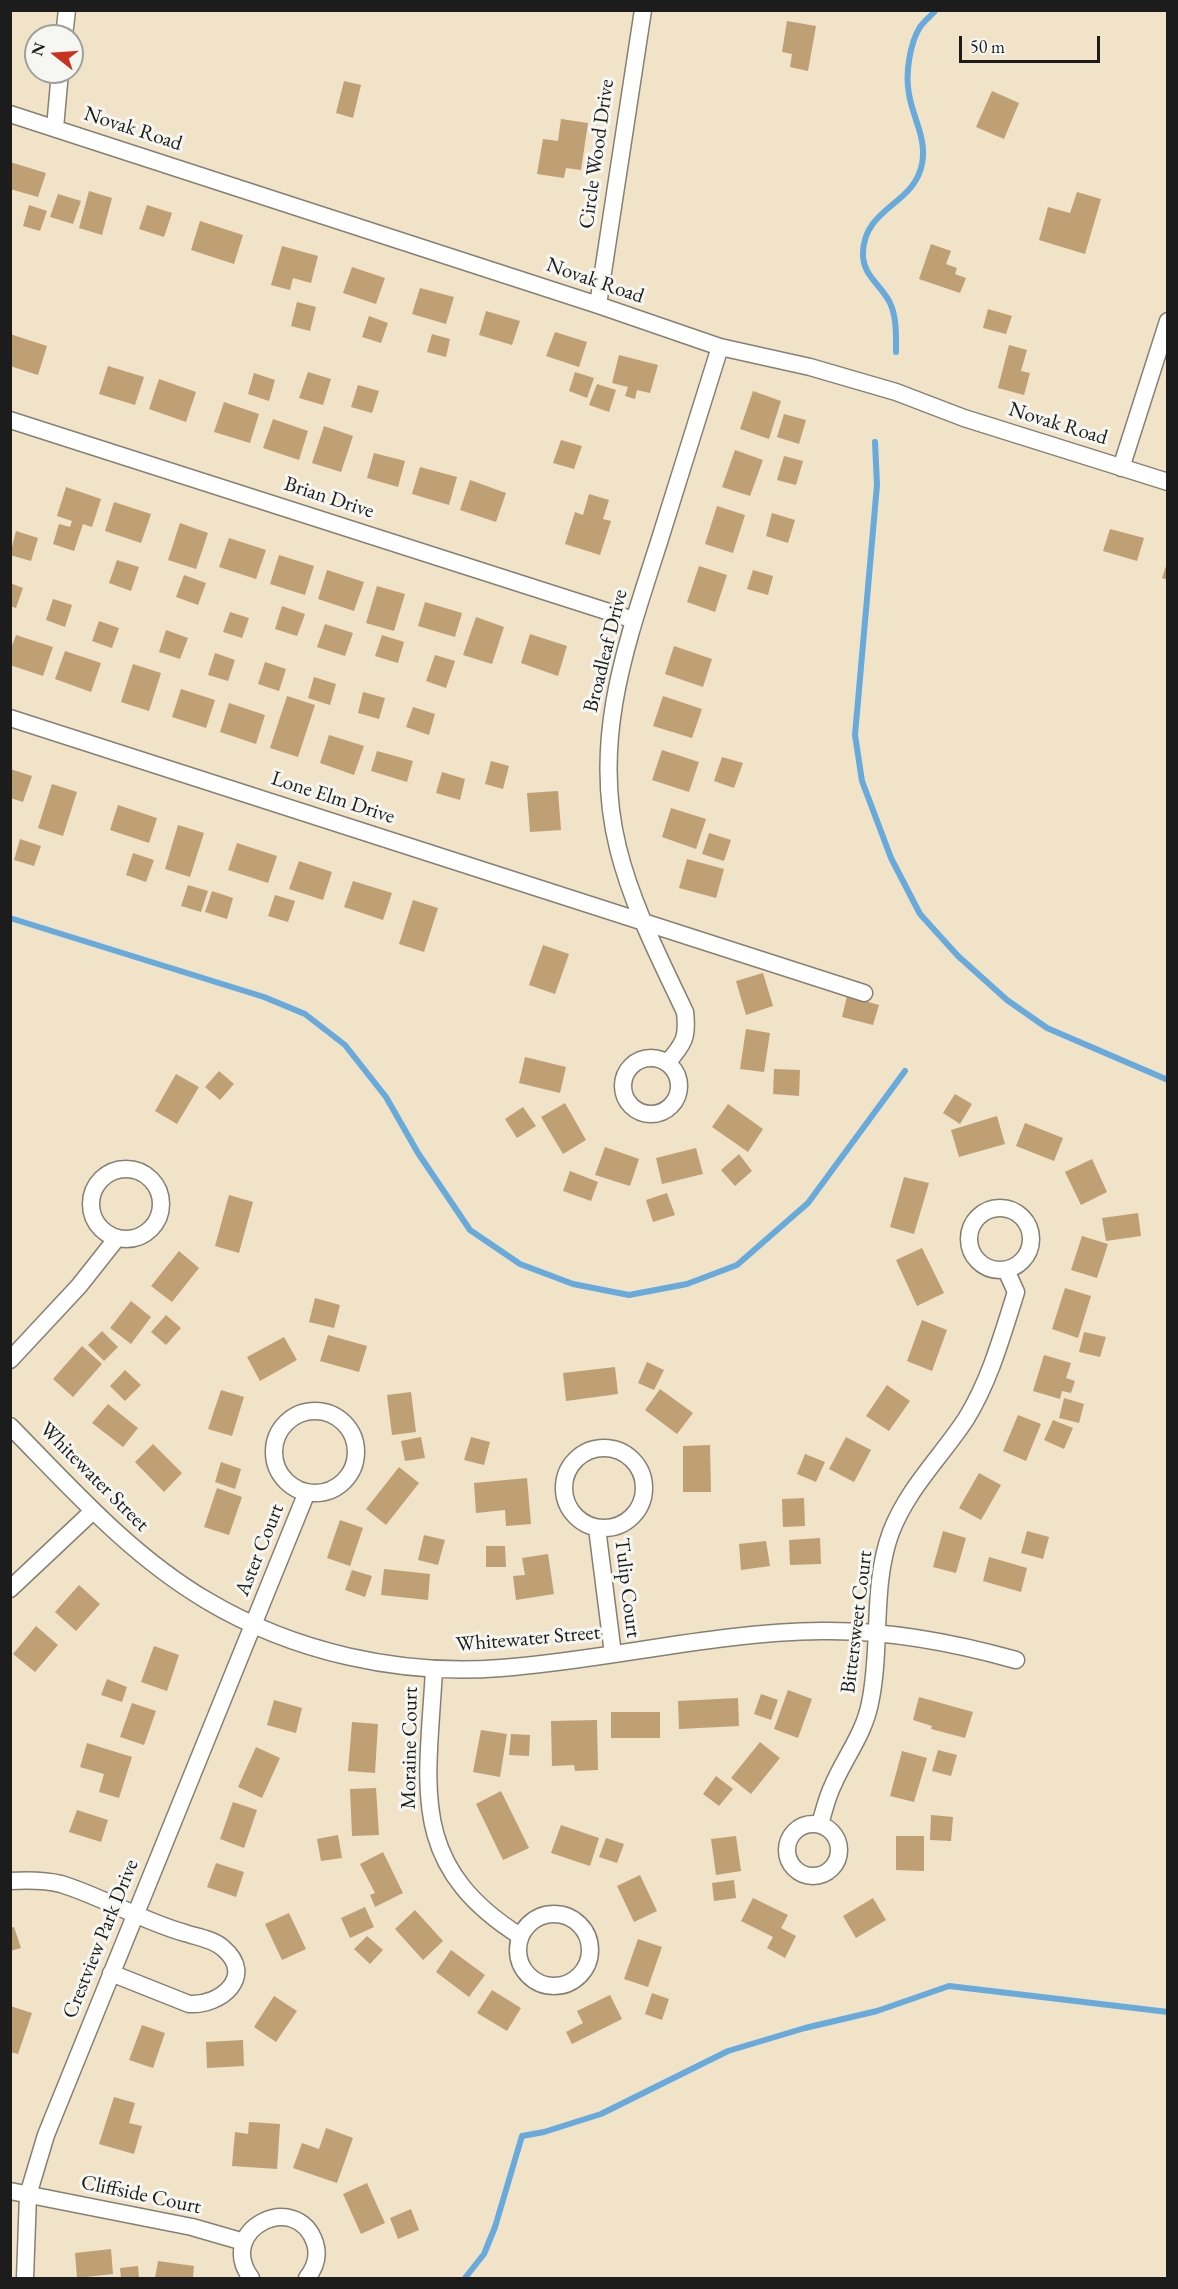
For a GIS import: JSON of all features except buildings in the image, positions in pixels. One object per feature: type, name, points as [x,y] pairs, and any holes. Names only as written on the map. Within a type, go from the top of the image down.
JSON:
[{"type":"street","name":"Circle Wood Drive","points":[[598,305],[643,10]]},
{"type":"street","points":[[55,128],[59,84]]},
{"type":"street","name":"Novak Road","points":[[10,114],[598,305],[720,347],[810,367],[896,392],[964,418],[1167,482]]},
{"type":"street","points":[[1122,468],[1167,321]]},
{"type":"street","name":"Broadleaf Drive","points":[[667,1063],[680,1049],[688,1032],[685,1012],[629,888],[617,847],[610,805],[608,766],[610,720],[616,681],[720,347]]},
{"type":"street","name":"Brian Drive","points":[[10,420],[634,620]]},
{"type":"street","name":"Lone Elm Drive","points":[[10,718],[864,993]]},
{"type":"street","points":[[119,1169],[142,1172],[157,1186],[161,1196],[159,1216],[154,1226],[138,1238],[117,1238],[106,1233],[93,1215],[93,1191],[108,1174],[119,1169]]},
{"type":"street","points":[[10,1360],[79,1286],[117,1238]]},
{"type":"street","name":"Bittersweet Court","points":[[820,1824],[833,1785],[862,1730],[870,1703],[884,1563],[891,1534],[902,1507],[918,1482],[965,1421],[980,1394],[1016,1293],[1006,1270]]},
{"type":"street","points":[[320,1411],[333,1414],[352,1432],[356,1445],[356,1458],[344,1481],[333,1488],[307,1492],[294,1487],[284,1478],[277,1466],[274,1452],[277,1438],[283,1426],[294,1417],[307,1412],[320,1411]]},
{"type":"street","name":"Whitewater Street","points":[[10,1426],[93,1511],[163,1572],[208,1601],[254,1625],[298,1642],[349,1657],[434,1669],[501,1668],[764,1634],[820,1631],[878,1633],[936,1640],[1016,1660]]},
{"type":"street","points":[[597,1449],[610,1449],[621,1452],[638,1467],[644,1489],[642,1500],[629,1519],[619,1525],[597,1528],[575,1516],[564,1494],[564,1482],[568,1470],[580,1456],[597,1449]]},
{"type":"street","name":"Aster Court","points":[[254,1625],[307,1492]]},
{"type":"street","points":[[10,1589],[93,1511]]},
{"type":"street","name":"Tulip Court","points":[[597,1528],[613,1654]]},
{"type":"street","name":"Crestview Park Drive","points":[[25,2278],[28,2195],[46,2135],[254,1625]]},
{"type":"street","name":"Moraine Court","points":[[434,1669],[428,1789],[430,1817],[437,1844],[448,1868],[463,1889],[494,1920],[520,1936]]},
{"type":"street","points":[[10,1881],[36,1880],[61,1884],[134,1916],[222,1947],[228,1953],[235,1969],[231,1990],[212,2002],[189,2004],[111,1973]]},
{"type":"street","points":[[558,1914],[570,1917],[586,1934],[590,1945],[585,1968],[578,1977],[556,1986],[533,1979],[519,1960],[520,1936],[536,1918],[558,1914]]},
{"type":"street","name":"Cliffside Court","points":[[10,2191],[192,2228],[244,2242]]},
{"type":"street","points":[[251,2278],[244,2266],[244,2242],[257,2224],[277,2217],[298,2222],[313,2238],[316,2260],[307,2278]]},
{"type":"waterway","points":[[896,352],[894,315],[886,296],[869,274],[863,252],[866,237],[872,225],[910,189],[922,164],[923,146],[909,94],[908,68],[916,34],[936,10]]},
{"type":"waterway","points":[[875,442],[877,485],[855,735],[862,781],[891,858],[920,914],[958,956],[1007,1000],[1047,1028],[1168,1080]]},
{"type":"waterway","points":[[10,918],[264,997],[305,1014],[345,1045],[386,1097],[418,1153],[470,1230],[520,1264],[573,1284],[629,1295],[687,1284],[737,1265],[808,1203],[905,1071]]},
{"type":"waterway","points":[[465,2278],[484,2254],[495,2227],[522,2136],[544,2132],[601,2114],[728,2051],[805,2028],[877,2011],[949,1986],[1168,2012]]}]
